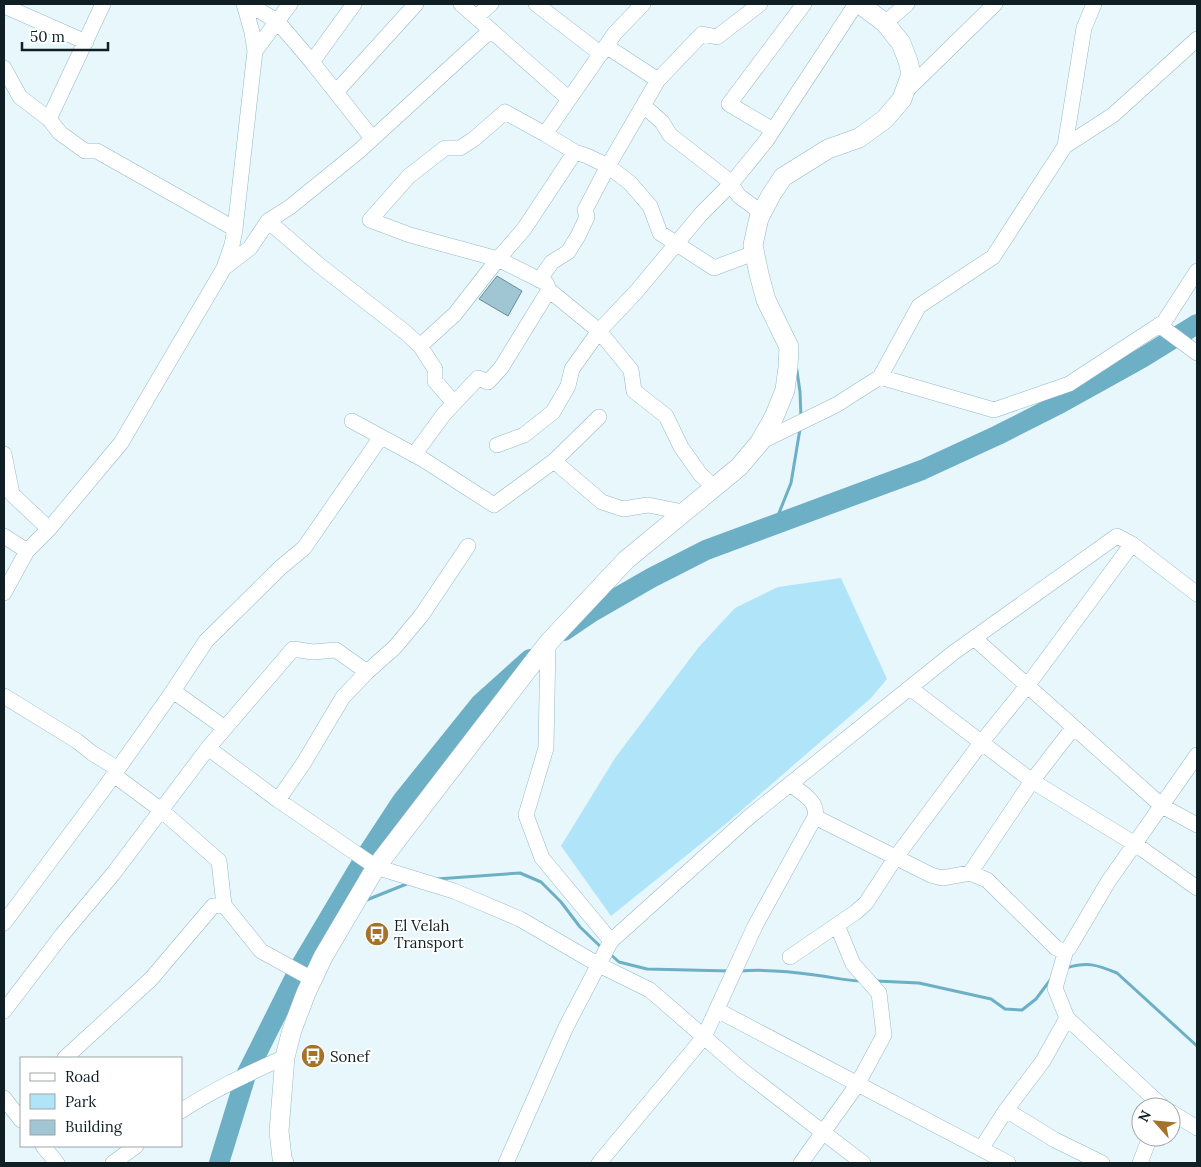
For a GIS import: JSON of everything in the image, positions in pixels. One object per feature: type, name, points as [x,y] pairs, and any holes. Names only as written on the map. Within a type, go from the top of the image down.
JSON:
[{"type":"main road","points":[[284,1163],[279,1131],[285,1057],[292,1030],[312,979],[323,957],[376,867],[548,643],[626,560],[739,467],[760,442],[774,417],[785,390],[789,347],[766,300],[752,245],[759,218],[771,194],[783,177],[828,149],[859,138],[885,119],[902,99],[911,74],[908,61],[900,44],[884,24],[860,4]]},
{"type":"street","points":[[49,119],[102,4]]},
{"type":"street","points":[[4,593],[27,551],[49,529],[121,443],[224,268],[235,229],[255,51],[244,4]]},
{"type":"street","points":[[248,4],[277,22],[312,62],[372,138]]},
{"type":"street","points":[[255,51],[290,4]]},
{"type":"street","points":[[312,62],[354,4]]},
{"type":"street","points":[[336,92],[416,4]]},
{"type":"street","points":[[461,4],[569,99]]},
{"type":"street","points":[[476,17],[491,4]]},
{"type":"street","points":[[536,4],[604,50],[658,80]]},
{"type":"street","points":[[545,134],[615,33],[643,4]]},
{"type":"street","points":[[414,455],[444,414],[478,378],[488,382],[501,368],[544,285],[552,262],[568,252],[578,236],[587,217],[585,210],[658,80],[702,34],[717,38],[760,4]]},
{"type":"street","points":[[772,130],[729,104],[804,4]]},
{"type":"street","points":[[497,445],[524,435],[553,412],[568,386],[572,369],[599,331],[636,292],[701,214],[731,184],[766,141],[856,4]]},
{"type":"street","points":[[884,24],[907,4]]},
{"type":"street","points":[[904,93],[995,4]]},
{"type":"street","points":[[1065,146],[1084,28],[1094,4]]},
{"type":"street","points":[[4,6],[86,42]]},
{"type":"street","points":[[224,268],[250,248],[268,221],[290,207],[372,138],[491,30]]},
{"type":"street","points":[[760,442],[836,405],[880,377],[919,306],[993,256],[1065,146],[1113,115],[1197,39]]},
{"type":"street","points":[[4,68],[20,97],[49,119],[60,133],[85,151],[97,151],[235,229]]},
{"type":"street","points":[[644,106],[662,122],[670,134],[728,180],[739,196],[762,213]]},
{"type":"street","points":[[714,487],[700,474],[681,447],[666,416],[634,391],[631,370],[599,331],[544,285],[498,259],[410,235],[370,220],[409,176],[445,148],[460,148],[474,139],[505,112],[575,152],[608,166],[630,183],[650,206],[660,234],[714,268],[754,253]]},
{"type":"street","points":[[420,346],[455,314],[524,229],[575,152]]},
{"type":"street","points":[[268,221],[319,265],[405,332],[420,346],[435,369],[435,381],[454,403]]},
{"type":"street","points":[[880,377],[994,410],[1069,384],[1164,322],[1197,271]]},
{"type":"street","points":[[1158,325],[1197,353]]},
{"type":"street","points":[[352,420],[414,455],[494,505],[554,461],[599,417]]},
{"type":"street","points":[[4,922],[116,772],[206,641],[280,568],[304,548],[381,437]]},
{"type":"street","points":[[4,454],[12,494],[49,529]]},
{"type":"street","points":[[554,461],[602,502],[623,509],[648,505],[683,512]]},
{"type":"street","points":[[4,536],[27,551]]},
{"type":"street","points":[[506,1163],[566,1026],[611,941],[749,817],[974,638],[1117,536],[1132,544],[1197,594]]},
{"type":"street","points":[[790,957],[866,903],[896,857],[981,743],[1027,686],[1132,544]]},
{"type":"street","points":[[278,800],[303,764],[343,697],[395,647],[421,616],[468,546]]},
{"type":"street","points":[[974,638],[1162,806],[1197,825]]},
{"type":"street","points":[[548,643],[546,748],[526,815],[542,858],[611,941]]},
{"type":"street","points":[[4,1011],[62,935],[113,874],[208,748],[293,649],[313,652],[336,650],[367,672]]},
{"type":"street","points":[[910,688],[1032,781],[1136,844],[1197,888]]},
{"type":"street","points":[[173,691],[225,728]]},
{"type":"street","points":[[4,696],[77,741],[161,810],[219,861],[224,905],[261,951],[312,979]]},
{"type":"street","points":[[970,873],[1032,781],[1073,728]]},
{"type":"street","points":[[208,748],[278,800],[376,867],[454,891],[520,919],[599,965],[650,990],[742,1070],[863,1163]]},
{"type":"street","points":[[1152,1097],[1067,1018],[1055,988],[1066,950],[1069,948],[1108,882],[1197,755]]},
{"type":"street","points":[[599,1163],[704,1037],[756,926],[815,817],[814,804],[790,784]]},
{"type":"street","points":[[815,817],[931,875],[942,878],[970,873],[987,880],[1056,948],[1062,951],[1066,950]]},
{"type":"street","points":[[66,1057],[151,978],[213,906],[224,905]]},
{"type":"street","points":[[801,1163],[857,1085],[884,1035],[879,993],[853,964],[837,925]]},
{"type":"street","points":[[717,1010],[1007,1163]]},
{"type":"street","points":[[981,1150],[1006,1110],[1043,1061],[1067,1018]]},
{"type":"street","points":[[182,1110],[230,1083],[285,1057]]},
{"type":"street","points":[[4,1098],[19,1111]]},
{"type":"street","points":[[1006,1110],[1055,1140],[1102,1163]]},
{"type":"street","points":[[1181,1118],[1197,1128]]},
{"type":"street","points":[[44,1147],[57,1163]]},
{"type":"street","points":[[114,1163],[135,1147]]},
{"type":"street","points":[[1140,1163],[1146,1147]]},
{"type":"green space","points":[[841,578],[887,679],[871,698],[728,822],[611,916],[561,846],[615,758],[698,648],[735,608],[778,587]]},
{"type":"building","points":[[497,276],[522,291],[508,316],[479,299]]},
{"type":"waterway","points":[[564,631],[592,612],[651,578],[706,550],[922,470],[998,435],[1142,358],[1197,324]]},
{"type":"waterway","points":[[796,364],[801,418]]},
{"type":"waterway","points":[[775,523],[791,483],[800,429]]},
{"type":"waterway","points":[[219,1163],[246,1075],[301,965],[364,859],[402,801],[480,704],[530,659]]},
{"type":"waterway","points":[[437,879],[520,873],[541,882],[561,902],[580,927],[602,948]]},
{"type":"waterway","points":[[364,901],[409,883]]},
{"type":"waterway","points":[[329,919],[340,912]]},
{"type":"waterway","points":[[609,953],[619,962],[647,969],[729,971]]},
{"type":"waterway","points":[[1066,968],[1092,965],[1117,973],[1197,1046]]},
{"type":"waterway","points":[[740,971],[787,971],[863,981]]},
{"type":"waterway","points":[[876,981],[919,983],[991,999],[1005,1009],[1022,1010],[1036,999],[1051,979]]},
{"type":"place","name":"El Velah Transport","points":[[377,934]]},
{"type":"place","name":"Sonef","points":[[313,1056]]}]
